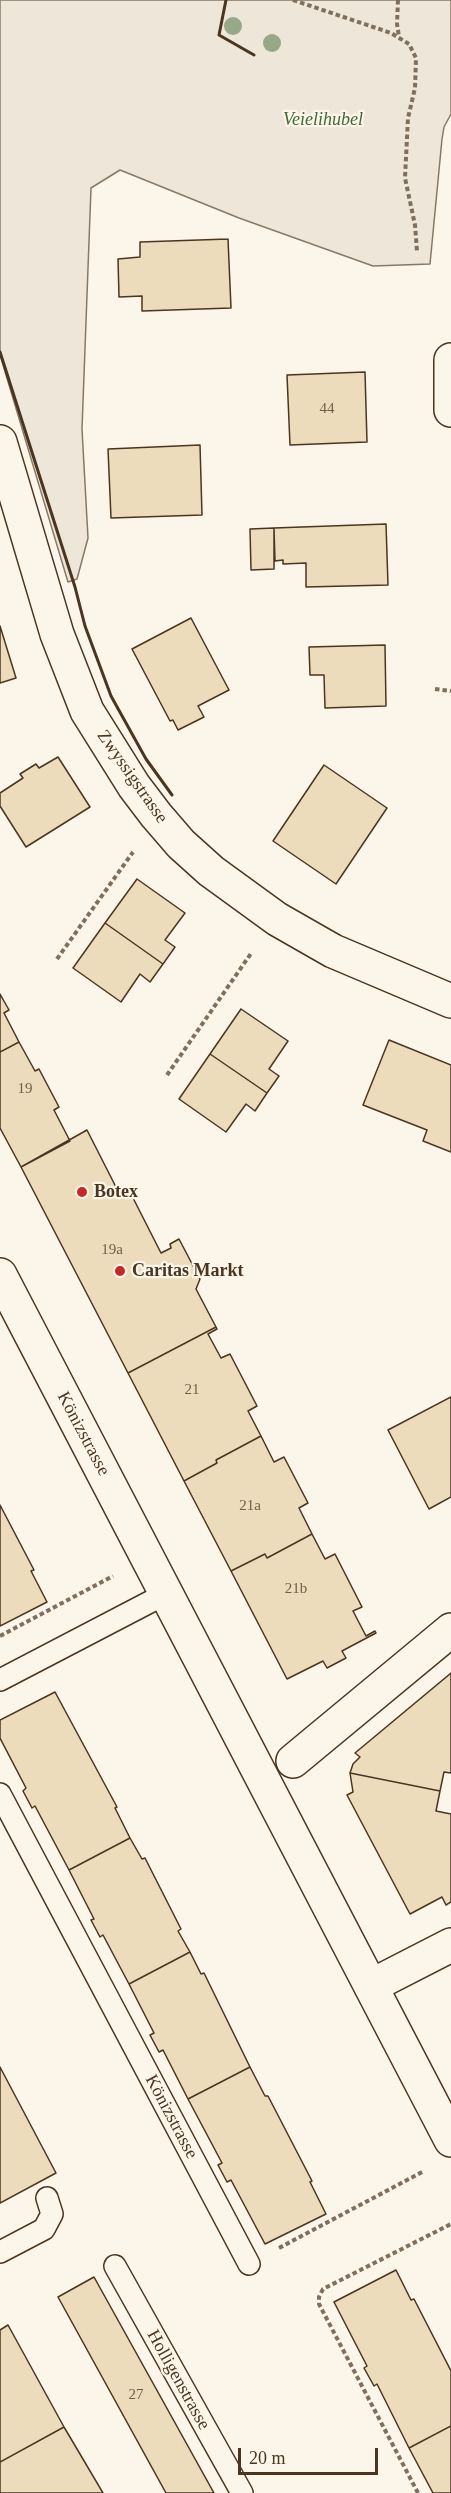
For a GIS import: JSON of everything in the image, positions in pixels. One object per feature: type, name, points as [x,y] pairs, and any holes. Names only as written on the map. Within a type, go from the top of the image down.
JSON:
[{"type":"street","points":[[451,360],[451,411]]},
{"type":"street","name":"Zwyssigstrasse","points":[[0,442],[57,633],[87,711],[134,786],[156,814],[182,844],[211,871],[277,919],[333,951],[449,994]]},
{"type":"street","name":"Könizstrasse","points":[[0,1275],[451,2140]]},
{"type":"street","points":[[293,1761],[451,1630]]},
{"type":"street","points":[[371,1986],[451,1946]]},
{"type":"lane","points":[[0,1680],[166,1593]]},
{"type":"lane","name":"Könizstrasse","points":[[0,1794],[249,2264]]},
{"type":"lane","points":[[0,2252],[44,2229],[52,2214],[47,2198]]},
{"type":"lane","name":"Holligenstrasse","points":[[115,2266],[242,2493]]},
{"type":"path","points":[[292,0],[399,37],[409,44],[416,58],[415,88],[408,118],[405,178],[415,225],[417,250]]},
{"type":"path","points":[[398,0],[399,37]]},
{"type":"path","points":[[435,689],[451,691]]},
{"type":"path","points":[[57,959],[124,863]]},
{"type":"path","points":[[167,1075],[259,943]]},
{"type":"path","points":[[0,1636],[113,1576]]},
{"type":"path","points":[[249,2264],[424,2171]]},
{"type":"path","points":[[418,2493],[319,2304],[319,2297],[323,2289],[451,2224]]},
{"type":"green space","name":"Veielihubel","points":[[0,0],[451,0],[451,114],[444,127],[442,139],[430,264],[373,266],[239,218],[120,170],[91,188],[82,429],[88,538],[77,579],[68,582],[0,355]]},
{"type":"building","points":[[228,239],[231,308],[142,311],[142,296],[119,297],[118,259],[140,257],[140,242]]},
{"type":"building","points":[[365,372],[367,442],[290,445],[287,375]]},
{"type":"building","points":[[200,445],[202,515],[111,518],[108,449]]},
{"type":"building","points":[[386,524],[388,585],[306,587],[306,563],[283,564],[283,560],[275,561],[274,528]]},
{"type":"building","points":[[274,528],[274,569],[251,570],[250,529]]},
{"type":"building","points":[[191,618],[229,690],[198,706],[204,717],[178,730],[173,720],[170,721],[132,649]]},
{"type":"building","points":[[0,626],[16,678],[0,683]]},
{"type":"building","points":[[385,645],[386,706],[325,708],[324,675],[310,675],[309,647]]},
{"type":"building","points":[[58,757],[90,807],[26,847],[0,806],[0,793],[23,778],[20,774],[36,764],[39,768]]},
{"type":"building","points":[[324,765],[387,808],[336,884],[273,841]]},
{"type":"building","points":[[137,879],[185,913],[165,940],[175,947],[163,964],[105,923]]},
{"type":"building","points":[[105,923],[163,964],[150,982],[140,974],[121,1002],[73,968]]},
{"type":"building","points":[[0,994],[9,1010],[4,1013],[19,1042],[0,1052]]},
{"type":"building","points":[[241,1009],[288,1041],[269,1069],[279,1076],[267,1093],[210,1054]]},
{"type":"building","points":[[389,1040],[451,1065],[451,1152],[423,1141],[427,1130],[363,1105]]},
{"type":"building","points":[[19,1042],[35,1071],[39,1069],[59,1107],[54,1110],[70,1141],[21,1167],[0,1128],[0,1052]]},
{"type":"building","points":[[210,1054],[267,1093],[255,1111],[246,1104],[226,1132],[179,1099]]},
{"type":"building","points":[[87,1130],[120,1195],[129,1190],[161,1253],[171,1248],[170,1244],[179,1239],[200,1279],[196,1289],[216,1327],[128,1373],[21,1167]]},
{"type":"building","points":[[216,1327],[217,1329],[208,1334],[221,1358],[230,1354],[257,1406],[248,1411],[261,1436],[216,1460],[217,1463],[184,1481],[128,1373]]},
{"type":"building","points":[[451,1397],[451,1497],[429,1509],[388,1430]]},
{"type":"building","points":[[261,1436],[274,1462],[284,1457],[308,1503],[299,1508],[312,1534],[267,1558],[265,1554],[231,1571],[184,1481],[217,1463],[216,1460]]},
{"type":"building","points":[[0,1505],[34,1570],[31,1571],[47,1602],[0,1626]]},
{"type":"building","points":[[312,1534],[325,1559],[335,1554],[362,1607],[353,1611],[366,1636],[375,1631],[376,1633],[342,1651],[346,1658],[327,1668],[323,1661],[287,1679],[231,1571],[265,1554],[267,1558]]},
{"type":"building","points":[[451,1673],[451,1773],[444,1772],[440,1791],[350,1773],[353,1764],[360,1757],[355,1753]]},
{"type":"building","points":[[55,1692],[117,1807],[115,1808],[130,1838],[69,1870],[35,1806],[32,1808],[23,1791],[26,1788],[0,1738],[0,1720]]},
{"type":"building","points":[[350,1773],[440,1791],[436,1811],[451,1814],[451,1902],[446,1905],[442,1897],[410,1914],[347,1795],[353,1792]]},
{"type":"building","points":[[130,1838],[142,1859],[145,1858],[181,1929],[178,1931],[190,1952],[129,1984],[103,1935],[100,1937],[91,1920],[94,1919],[69,1870]]},
{"type":"building","points":[[190,1952],[201,1974],[204,1973],[250,2067],[188,2099],[163,2050],[159,2052],[150,2035],[154,2033],[129,1984]]},
{"type":"building","points":[[0,2067],[56,2173],[0,2203]]},
{"type":"building","points":[[250,2067],[265,2096],[268,2096],[312,2181],[310,2182],[326,2214],[265,2244],[231,2180],[227,2182],[218,2165],[222,2163],[188,2099]]},
{"type":"building","points":[[396,2270],[411,2300],[414,2299],[451,2371],[451,2426],[409,2448],[377,2384],[374,2386],[364,2368],[367,2366],[334,2302]]},
{"type":"building","points":[[94,2277],[214,2493],[166,2493],[58,2297]]},
{"type":"building","points":[[8,2325],[64,2427],[0,2462],[0,2330]]},
{"type":"building","points":[[451,2426],[451,2493],[433,2493],[409,2448]]},
{"type":"building","points":[[64,2427],[103,2493],[0,2493],[0,2462]]},
{"type":"wall","points":[[226,0],[219,35],[254,55]]},
{"type":"wall","points":[[0,352],[75,587],[85,626],[111,696],[146,759],[172,795]]},
{"type":"place","name":"Botex","points":[[82,1192]]},
{"type":"place","name":"Caritas Markt","points":[[120,1271]]}]
